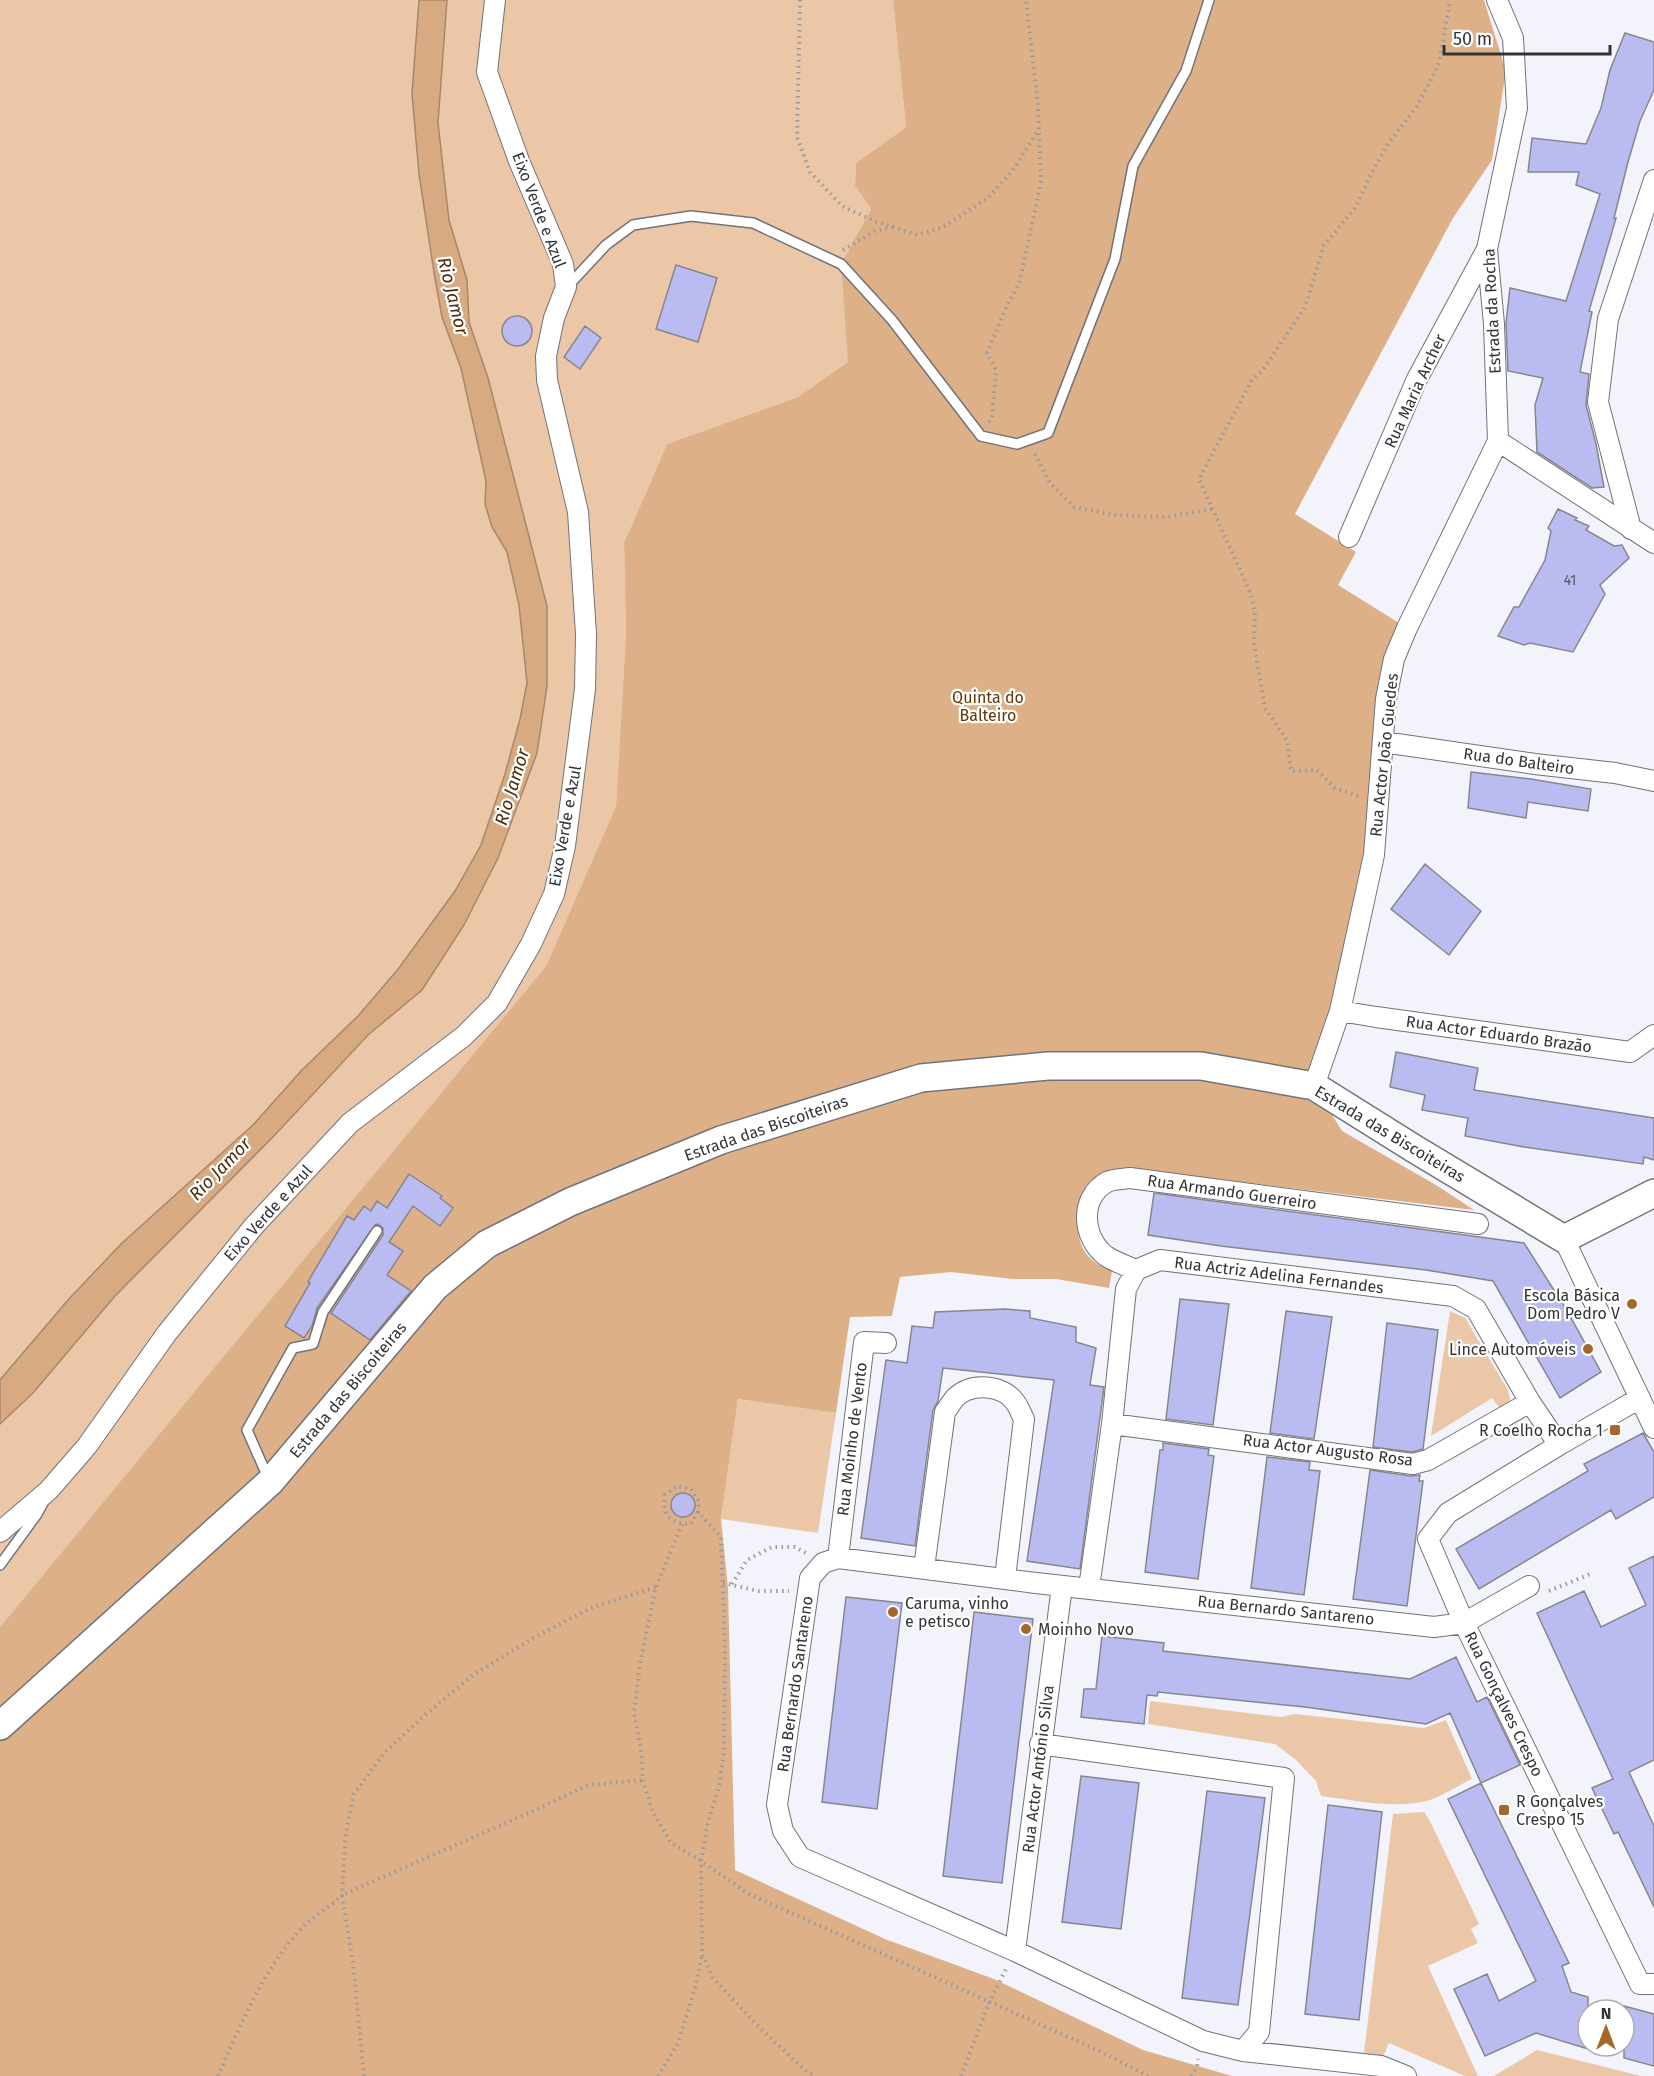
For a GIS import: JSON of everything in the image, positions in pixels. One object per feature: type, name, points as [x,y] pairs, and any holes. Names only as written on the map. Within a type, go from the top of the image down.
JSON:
[{"type":"street","name":"Eixo Verde e Azul","points":[[0,1532],[49,1490],[87,1446],[167,1333],[254,1226],[350,1124],[464,1036],[497,1003],[531,944],[554,894],[565,846],[585,689],[585,623],[578,512],[547,380],[546,356],[555,318],[566,287],[562,264],[519,161],[487,72],[495,0]]},
{"type":"street","name":"Estrada da Rocha","points":[[1497,0],[1512,38],[1516,108],[1487,249],[1494,324],[1498,441]]},
{"type":"street","points":[[1631,528],[1598,402],[1608,320],[1654,180]]},
{"type":"street","name":"Rua Maria Archer","points":[[1349,537],[1417,379],[1487,249]]},
{"type":"street","points":[[1498,441],[1654,543]]},
{"type":"street","name":"Rua Actor João Guedes","points":[[1314,1086],[1340,1011],[1374,855],[1386,699],[1394,659],[1498,441]]},
{"type":"street","name":"Rua do Balteiro","points":[[1383,742],[1615,773],[1654,781]]},
{"type":"street","name":"Rua Actor Eduardo Brazão","points":[[1340,1011],[1630,1052],[1654,1035]]},
{"type":"street","name":"Estrada das Biscoiteiras","points":[[0,1726],[270,1482],[435,1287],[488,1244],[570,1202],[721,1140],[921,1078],[1036,1067],[1201,1066],[1314,1086],[1564,1239]]},
{"type":"street","name":"Rua Armando Guerreiro","points":[[1136,1270],[1106,1256],[1092,1240],[1085,1218],[1092,1195],[1108,1181],[1130,1178],[1478,1224]]},
{"type":"street","points":[[1654,1193],[1564,1239],[1654,1428]]},
{"type":"street","name":"Rua Actriz Adelina Fernandes","points":[[1136,1270],[1160,1260],[1453,1296],[1476,1309],[1530,1402],[1559,1445]]},
{"type":"street","points":[[1089,1588],[1112,1424],[1126,1289],[1136,1270]]},
{"type":"street","name":"Rua Moinho de Vento","points":[[830,1560],[864,1342],[886,1343]]},
{"type":"street","points":[[924,1568],[945,1412],[956,1397],[968,1389],[986,1388],[1000,1390],[1015,1401],[1024,1419],[1005,1578]]},
{"type":"street","points":[[1559,1445],[1640,1398]]},
{"type":"street","name":"Rua Actor Augusto Rosa","points":[[1112,1424],[1413,1464],[1428,1460],[1530,1402]]},
{"type":"street","name":"Rua Gonçalves Crespo","points":[[1559,1445],[1448,1513],[1428,1539],[1464,1623],[1647,1984]]},
{"type":"street","name":"Rua Bernardo Santareno","points":[[1406,2076],[1381,2066],[1243,2051],[1203,2041],[1015,1952],[800,1857],[783,1831],[777,1805],[810,1578],[830,1560],[924,1568],[1062,1586],[1434,1627],[1464,1623]]},
{"type":"street","name":"Rua Actor António Silva","points":[[1015,1952],[1062,1586]]},
{"type":"street","points":[[1464,1623],[1529,1586]]},
{"type":"street","points":[[1040,1744],[1284,1778],[1259,2032],[1243,2051]]},
{"type":"lane","points":[[566,287],[606,245],[633,225],[690,216],[753,223],[841,264],[899,328],[981,436],[1017,444],[1048,433],[1114,259],[1133,166],[1186,71],[1209,0]]},
{"type":"lane","points":[[270,1482],[247,1430],[293,1348],[313,1344],[323,1312],[377,1232]]},
{"type":"lane","points":[[0,1565],[37,1514],[49,1490]]},
{"type":"path","points":[[800,0],[796,137],[810,172],[842,206],[874,221],[918,235],[943,227],[988,198],[1013,170],[1039,129]]},
{"type":"path","points":[[981,436],[992,417],[996,370],[987,353],[1008,303],[1019,284],[1041,183],[1039,129],[1026,0]]},
{"type":"path","points":[[1379,804],[1335,788],[1317,770],[1291,771],[1287,740],[1265,708],[1254,644],[1255,611],[1250,592],[1199,479],[1252,380],[1263,370],[1305,307],[1324,245],[1356,207],[1388,144],[1417,106],[1439,63],[1450,0]]},
{"type":"path","points":[[837,262],[844,249],[875,231],[894,227]]},
{"type":"path","points":[[1028,440],[1050,483],[1074,507],[1114,515],[1166,517],[1212,509]]},
{"type":"path","points":[[658,2076],[678,2043],[702,1954],[701,1861],[708,1822],[719,1787],[724,1752],[725,1650],[721,1537],[698,1512],[699,1501],[691,1489],[677,1486],[665,1495],[663,1506],[670,1518],[679,1524],[691,1524],[698,1512]]},
{"type":"path","points":[[732,1584],[747,1560],[772,1547],[795,1547],[830,1560]]},
{"type":"path","points":[[1529,1586],[1538,1596],[1590,1574]]},
{"type":"path","points":[[723,1583],[759,1591],[808,1592]]},
{"type":"path","points":[[364,2076],[353,1962],[342,1895],[346,1833],[354,1794],[384,1753],[473,1675],[535,1637],[591,1608],[656,1587]]},
{"type":"path","points":[[218,2076],[238,2030],[276,1959],[306,1924],[327,1910],[342,1895],[588,1785],[643,1780]]},
{"type":"path","points":[[961,2076],[989,2003],[1015,1952]]},
{"type":"path","points":[[702,1954],[713,1978],[760,2028],[807,2072],[816,2076]]},
{"type":"shaded area","points":[[0,0],[893,0],[906,127],[856,163],[855,186],[871,209],[841,264],[849,362],[798,397],[667,444],[624,543],[626,632],[616,806],[546,966],[0,1627]]},
{"type":"shaded area","points":[[1450,1311],[1465,1318],[1508,1390],[1510,1399],[1501,1410],[1492,1398],[1431,1436]]},
{"type":"shaded area","points":[[738,1399],[836,1413],[818,1533],[721,1519]]},
{"type":"shaded area","points":[[1150,1701],[1281,1717],[1295,1714],[1424,1728],[1446,1720],[1472,1779],[1435,1798],[1417,1803],[1376,1803],[1321,1796],[1316,1781],[1296,1760],[1275,1744],[1148,1724]]},
{"type":"shaded area","points":[[1424,1812],[1479,1924],[1471,1929],[1478,1943],[1428,1966],[1478,2076],[1465,2076],[1389,2043],[1383,2057],[1364,2053],[1393,1814]]},
{"type":"shaded area","points":[[1537,2050],[1641,2076],[1494,2076]]},
{"type":"green space","name":"Quinta do Balteiro","points":[[893,0],[1484,0],[1506,71],[1492,160],[1453,218],[1295,514],[1356,552],[1338,585],[1407,628],[1379,804],[1314,1086],[1342,1131],[1436,1185],[1474,1210],[1137,1171],[1079,1204],[1078,1228],[1081,1243],[1089,1257],[1112,1271],[1109,1288],[1056,1279],[1013,1279],[951,1272],[900,1277],[892,1316],[850,1317],[836,1413],[738,1399],[721,1519],[728,1588],[735,1870],[885,1939],[994,1979],[1143,2050],[1232,2076],[0,2076],[0,1627],[546,966],[616,806],[626,632],[624,543],[667,444],[798,397],[848,362],[841,264],[871,209],[855,186],[856,163],[906,127]]},
{"type":"water","name":"Rio Jamor","points":[[419,0],[447,0],[438,123],[449,220],[467,280],[469,322],[488,378],[547,606],[547,686],[537,753],[498,858],[464,925],[422,990],[368,1035],[273,1137],[115,1296],[33,1393],[0,1424],[0,1380],[68,1300],[121,1244],[254,1124],[301,1071],[358,1016],[399,968],[455,891],[481,845],[505,774],[527,683],[519,605],[507,552],[492,527],[485,504],[486,481],[461,368],[442,317],[435,279],[419,174],[412,94]]},
{"type":"building","points":[[1625,33],[1654,42],[1654,90],[1640,121],[1614,218],[1616,218],[1589,311],[1592,312],[1580,372],[1589,374],[1586,405],[1604,487],[1592,488],[1537,452],[1535,405],[1543,378],[1508,371],[1506,323],[1510,288],[1566,301],[1600,194],[1576,185],[1579,172],[1528,172],[1532,138],[1586,144],[1601,108],[1610,70]]},
{"type":"building","points":[[676,265],[717,278],[698,342],[656,329]]},
{"type":"building","points":[[517,316],[523,317],[531,325],[531,337],[523,345],[517,346],[511,345],[503,337],[502,331],[503,325],[511,317]]},
{"type":"building","points":[[585,326],[601,338],[580,369],[564,357]]},
{"type":"building","points":[[1558,509],[1577,518],[1575,520],[1589,526],[1586,530],[1614,546],[1622,545],[1629,558],[1600,585],[1605,594],[1573,652],[1530,643],[1524,645],[1498,636],[1514,607],[1519,607],[1545,560],[1551,531],[1548,528]]},
{"type":"building","points":[[1471,772],[1591,789],[1588,811],[1528,802],[1526,818],[1468,808]]},
{"type":"building","points":[[1425,864],[1481,911],[1449,955],[1391,909]]},
{"type":"building","points":[[1396,1052],[1478,1068],[1474,1090],[1654,1118],[1654,1160],[1644,1157],[1643,1164],[1465,1136],[1468,1118],[1422,1110],[1425,1095],[1390,1087]]},
{"type":"building","points":[[409,1174],[442,1196],[440,1198],[453,1208],[440,1226],[413,1206],[389,1242],[403,1251],[387,1275],[411,1291],[370,1340],[331,1313],[383,1235],[383,1228],[378,1224],[375,1225],[317,1308],[312,1326],[304,1338],[285,1326],[347,1216],[354,1220],[364,1206],[371,1211],[377,1201],[387,1208]]},
{"type":"building","points":[[1154,1193],[1524,1243],[1566,1309],[1601,1372],[1560,1398],[1493,1281],[1426,1270],[1148,1235]]},
{"type":"building","points":[[1180,1299],[1229,1304],[1213,1425],[1166,1419]]},
{"type":"building","points":[[1005,1309],[1030,1311],[1030,1318],[1076,1327],[1076,1342],[1096,1348],[1090,1385],[1104,1387],[1080,1569],[1027,1561],[1054,1380],[943,1368],[938,1401],[933,1410],[915,1546],[861,1538],[886,1360],[907,1363],[912,1326],[933,1328],[935,1312]]},
{"type":"building","points":[[1286,1311],[1332,1317],[1314,1439],[1270,1433]]},
{"type":"building","points":[[1387,1323],[1438,1330],[1423,1449],[1412,1452],[1373,1447]]},
{"type":"building","points":[[1643,1433],[1654,1452],[1654,1497],[1616,1519],[1611,1510],[1479,1589],[1456,1549],[1588,1471],[1584,1464]]},
{"type":"building","points":[[1163,1443],[1209,1449],[1208,1455],[1214,1456],[1198,1579],[1145,1572],[1160,1450],[1163,1450]]},
{"type":"building","points":[[1267,1457],[1310,1462],[1309,1470],[1320,1471],[1304,1595],[1251,1588]]},
{"type":"building","points":[[1370,1470],[1411,1476],[1420,1475],[1419,1481],[1423,1481],[1407,1606],[1353,1599]]},
{"type":"building","points":[[683,1493],[691,1497],[695,1505],[691,1513],[683,1517],[675,1513],[671,1505],[675,1497]]},
{"type":"building","points":[[1654,1556],[1654,1760],[1629,1772],[1654,1826],[1654,1907],[1618,1832],[1614,1834],[1592,1788],[1613,1779],[1537,1613],[1584,1591],[1601,1627],[1646,1605],[1629,1568]]},
{"type":"building","points":[[846,1597],[902,1603],[877,1809],[822,1802]]},
{"type":"building","points":[[974,1612],[1033,1619],[1002,1883],[943,1876]]},
{"type":"building","points":[[1102,1636],[1164,1643],[1163,1651],[1410,1679],[1456,1657],[1477,1702],[1487,1697],[1520,1765],[1481,1783],[1450,1713],[1426,1724],[1305,1707],[1158,1692],[1157,1696],[1147,1695],[1144,1724],[1081,1717],[1084,1689],[1096,1689]]},
{"type":"building","points":[[1081,1776],[1139,1783],[1121,1929],[1062,1922]]},
{"type":"building","points":[[1481,1783],[1569,1963],[1562,1966],[1571,1992],[1588,1997],[1576,1998],[1576,2045],[1536,2033],[1485,2056],[1454,1989],[1487,1974],[1499,2001],[1536,1981],[1448,1799]]},
{"type":"building","points":[[1207,1791],[1265,1798],[1238,2005],[1182,1998]]},
{"type":"building","points":[[1328,1805],[1382,1812],[1359,2020],[1305,2014]]},
{"type":"building","points":[[1636,2009],[1654,2014],[1654,2066],[1624,2058],[1636,2058]]},
{"type":"place","name":"Escola Básica Dom Pedro V","points":[[1632,1304]]},
{"type":"place","name":"Lince Automóveis","points":[[1588,1349]]},
{"type":"place","name":"R Coelho Rocha 1","points":[[1615,1430]]},
{"type":"place","name":"Caruma, vinho e petisco","points":[[893,1612]]},
{"type":"place","name":"Moinho Novo","points":[[1026,1629]]},
{"type":"place","name":"R Gonçalves Crespo 15","points":[[1504,1810]]}]
